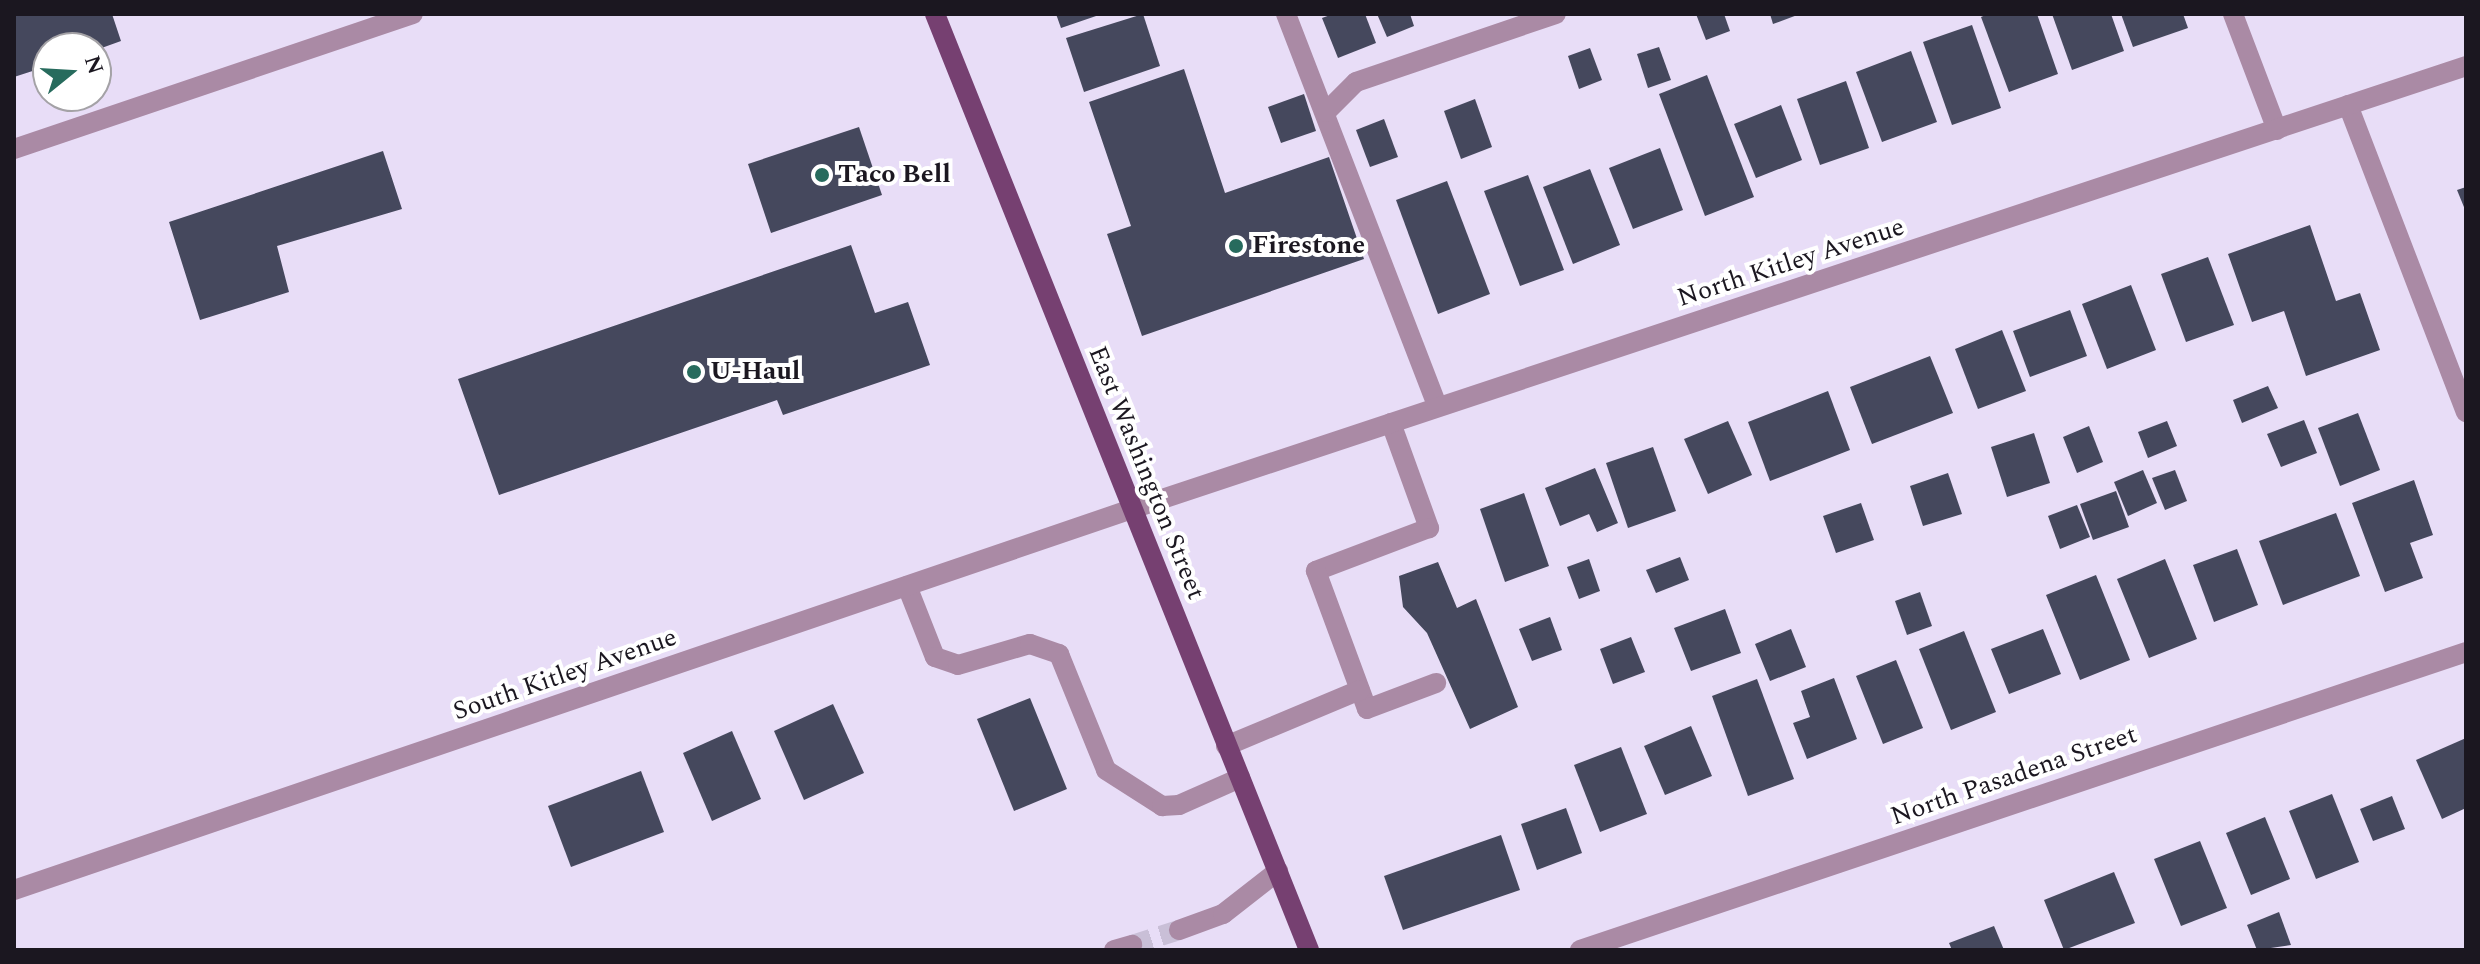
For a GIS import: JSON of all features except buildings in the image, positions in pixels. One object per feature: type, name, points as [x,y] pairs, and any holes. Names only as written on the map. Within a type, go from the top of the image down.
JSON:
[{"type":"main road","name":"East Washington Street","points":[[935,14],[1309,950]]},
{"type":"street","points":[[14,149],[413,14]]},
{"type":"street","points":[[1286,14],[1438,407]]},
{"type":"street","points":[[1326,112],[1356,82],[1556,14]]},
{"type":"street","points":[[2233,14],[2277,130]]},
{"type":"street","name":"North Kitley Avenue","points":[[1132,509],[2466,66]]},
{"type":"street","points":[[2348,105],[2466,412]]},
{"type":"street","points":[[1391,423],[1429,528],[1316,571],[1367,709],[1436,683]]},
{"type":"street","name":"South Kitley Avenue","points":[[14,890],[1132,509]]},
{"type":"street","points":[[907,586],[935,657],[958,665],[1030,644],[1059,654],[1106,770],[1162,806],[1179,805],[1240,778]]},
{"type":"street","name":"North Pasadena Street","points":[[1580,950],[2466,652]]},
{"type":"street","points":[[1226,746],[1360,690]]},
{"type":"street","points":[[1179,930],[1223,914],[1278,871]]},
{"type":"tunnel","points":[[1132,945],[1179,930]]},
{"type":"place","name":"Taco Bell","points":[[822,175]]},
{"type":"place","name":"Firestone","points":[[1236,246]]},
{"type":"place","name":"U-Haul","points":[[694,372]]}]
